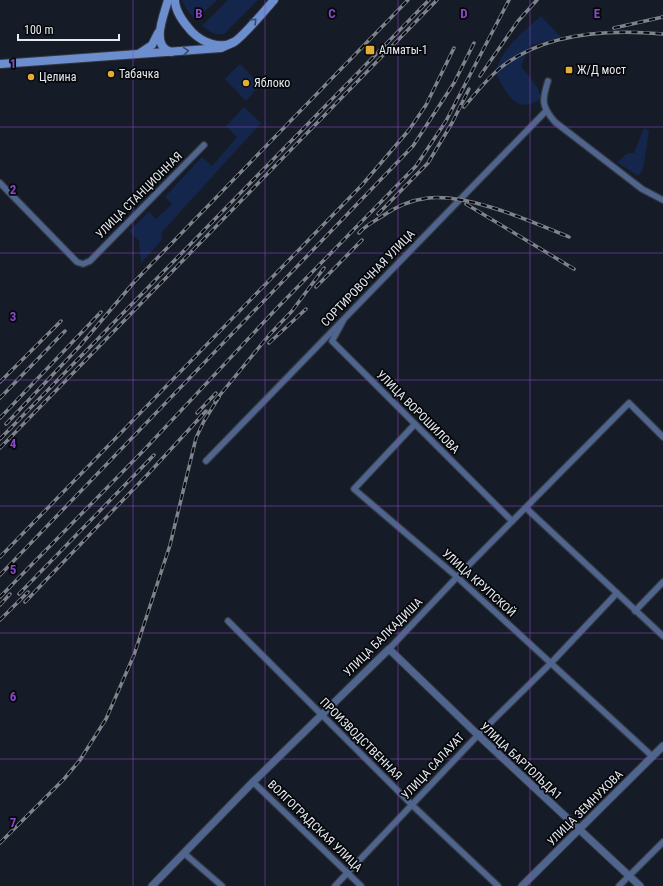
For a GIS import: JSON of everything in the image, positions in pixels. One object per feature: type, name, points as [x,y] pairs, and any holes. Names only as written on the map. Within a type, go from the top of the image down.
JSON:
[{"type":"main road","points":[[168,0],[160,36],[161,45],[166,51],[172,52]]},
{"type":"main road","points":[[174,0],[180,16],[196,36],[211,44],[226,45],[234,42]]},
{"type":"main road","points":[[0,64],[221,48],[234,42],[274,0]]},
{"type":"main road","points":[[134,55],[142,53],[152,45],[162,23]]},
{"type":"street","points":[[548,81],[543,102],[546,112],[555,122],[642,189],[663,200]]},
{"type":"street","name":"СОРТИРОВОЧНАЯ УЛИЦА","points":[[206,461],[348,313],[546,112]]},
{"type":"street","name":"УЛИЦА СТАНЦИОННАЯ","points":[[0,183],[77,262],[83,264],[90,261],[204,145]]},
{"type":"street","name":"УЛИЦА ВОРОШИЛОВА","points":[[348,313],[332,341],[512,521]]},
{"type":"street","name":"УЛИЦА БАЛКАДИША","points":[[152,886],[185,854],[253,782],[389,649],[457,577],[629,403],[663,437]]},
{"type":"street","name":"УЛИЦА КРУПСКОЙ","points":[[414,424],[354,489],[457,577],[652,756]]},
{"type":"street","points":[[526,508],[616,594],[663,636]]},
{"type":"street","points":[[636,611],[663,582]]},
{"type":"street","name":"УЛИЦА САЛАУАТ","points":[[335,886],[478,735],[551,663],[616,594]]},
{"type":"street","name":"ПРОИЗВОДСТВЕННАЯ","points":[[228,621],[412,805],[498,886]]},
{"type":"street","name":"УЛИЦА БАРТОЛЬДА1","points":[[389,649],[578,830],[640,886]]},
{"type":"street","name":"УЛИЦА ЗЕМНУХОВА","points":[[522,886],[663,746]]},
{"type":"street","name":"ВОЛГОГРАДСКАЯ УЛИЦА","points":[[253,782],[361,886]]},
{"type":"street","points":[[619,886],[663,842]]},
{"type":"street","points":[[185,854],[222,886]]},
{"type":"shaded area","points":[[182,0],[217,0],[196,20],[187,10]]},
{"type":"shaded area","points":[[228,0],[258,0],[224,34],[215,34],[202,26]]},
{"type":"shaded area","points":[[541,16],[561,37],[529,46],[521,66],[538,88],[541,99],[532,104],[524,105],[512,99],[503,87],[495,72],[498,63],[508,48]]},
{"type":"shaded area","points":[[240,64],[260,85],[246,101],[225,79]]},
{"type":"shaded area","points":[[244,107],[261,123],[162,232],[161,241],[141,263],[139,241],[129,231],[149,212],[156,219],[172,204],[165,197],[202,157],[212,166],[237,137],[226,126]]},
{"type":"shaded area","points":[[644,128],[649,131],[643,169],[638,176],[617,162],[628,153],[634,153]]},
{"type":"railway","points":[[6,424],[79,347],[135,281],[408,0]]},
{"type":"railway","points":[[0,439],[429,0]]},
{"type":"railway","points":[[0,448],[437,0]]},
{"type":"railway","points":[[0,597],[144,450],[278,307],[416,166],[446,121],[509,0]]},
{"type":"railway","points":[[480,76],[518,21],[537,0]]},
{"type":"railway","points":[[614,28],[663,17]]},
{"type":"railway","points":[[464,107],[485,82],[499,69],[536,47],[556,40],[599,33],[620,32],[663,34]]},
{"type":"railway","points":[[0,575],[413,146],[454,83],[474,43]]},
{"type":"railway","points":[[0,557],[362,185],[409,130],[426,105],[454,48]]},
{"type":"railway","points":[[378,214],[428,163],[452,123],[469,89]]},
{"type":"railway","points":[[359,233],[372,222],[403,204],[428,198],[445,198],[481,204],[569,237]]},
{"type":"railway","points":[[466,204],[574,269]]},
{"type":"railway","points":[[316,287],[362,240]]},
{"type":"railway","points":[[215,401],[270,334],[292,311],[324,268]]},
{"type":"railway","points":[[269,343],[306,309]]},
{"type":"railway","points":[[0,418],[101,312]]},
{"type":"railway","points":[[0,382],[61,321]]},
{"type":"railway","points":[[0,398],[65,331]]},
{"type":"railway","points":[[197,413],[216,393]]},
{"type":"railway","points":[[0,843],[64,779],[80,760],[106,719],[134,655],[170,545],[196,438],[204,421],[219,397]]},
{"type":"railway","points":[[25,602],[149,473],[206,411]]},
{"type":"railway","points":[[19,594],[154,455]]},
{"type":"railway","points":[[0,620],[28,592]]},
{"type":"railway","points":[[0,605],[10,594]]},
{"type":"place","name":"Алматы-1","points":[[370,50]]},
{"type":"place","name":"Ж/Д мост","points":[[569,70]]},
{"type":"place","name":"Табачка","points":[[111,74]]},
{"type":"place","name":"Целина","points":[[31,77]]},
{"type":"place","name":"Яблоко","points":[[246,83]]}]
